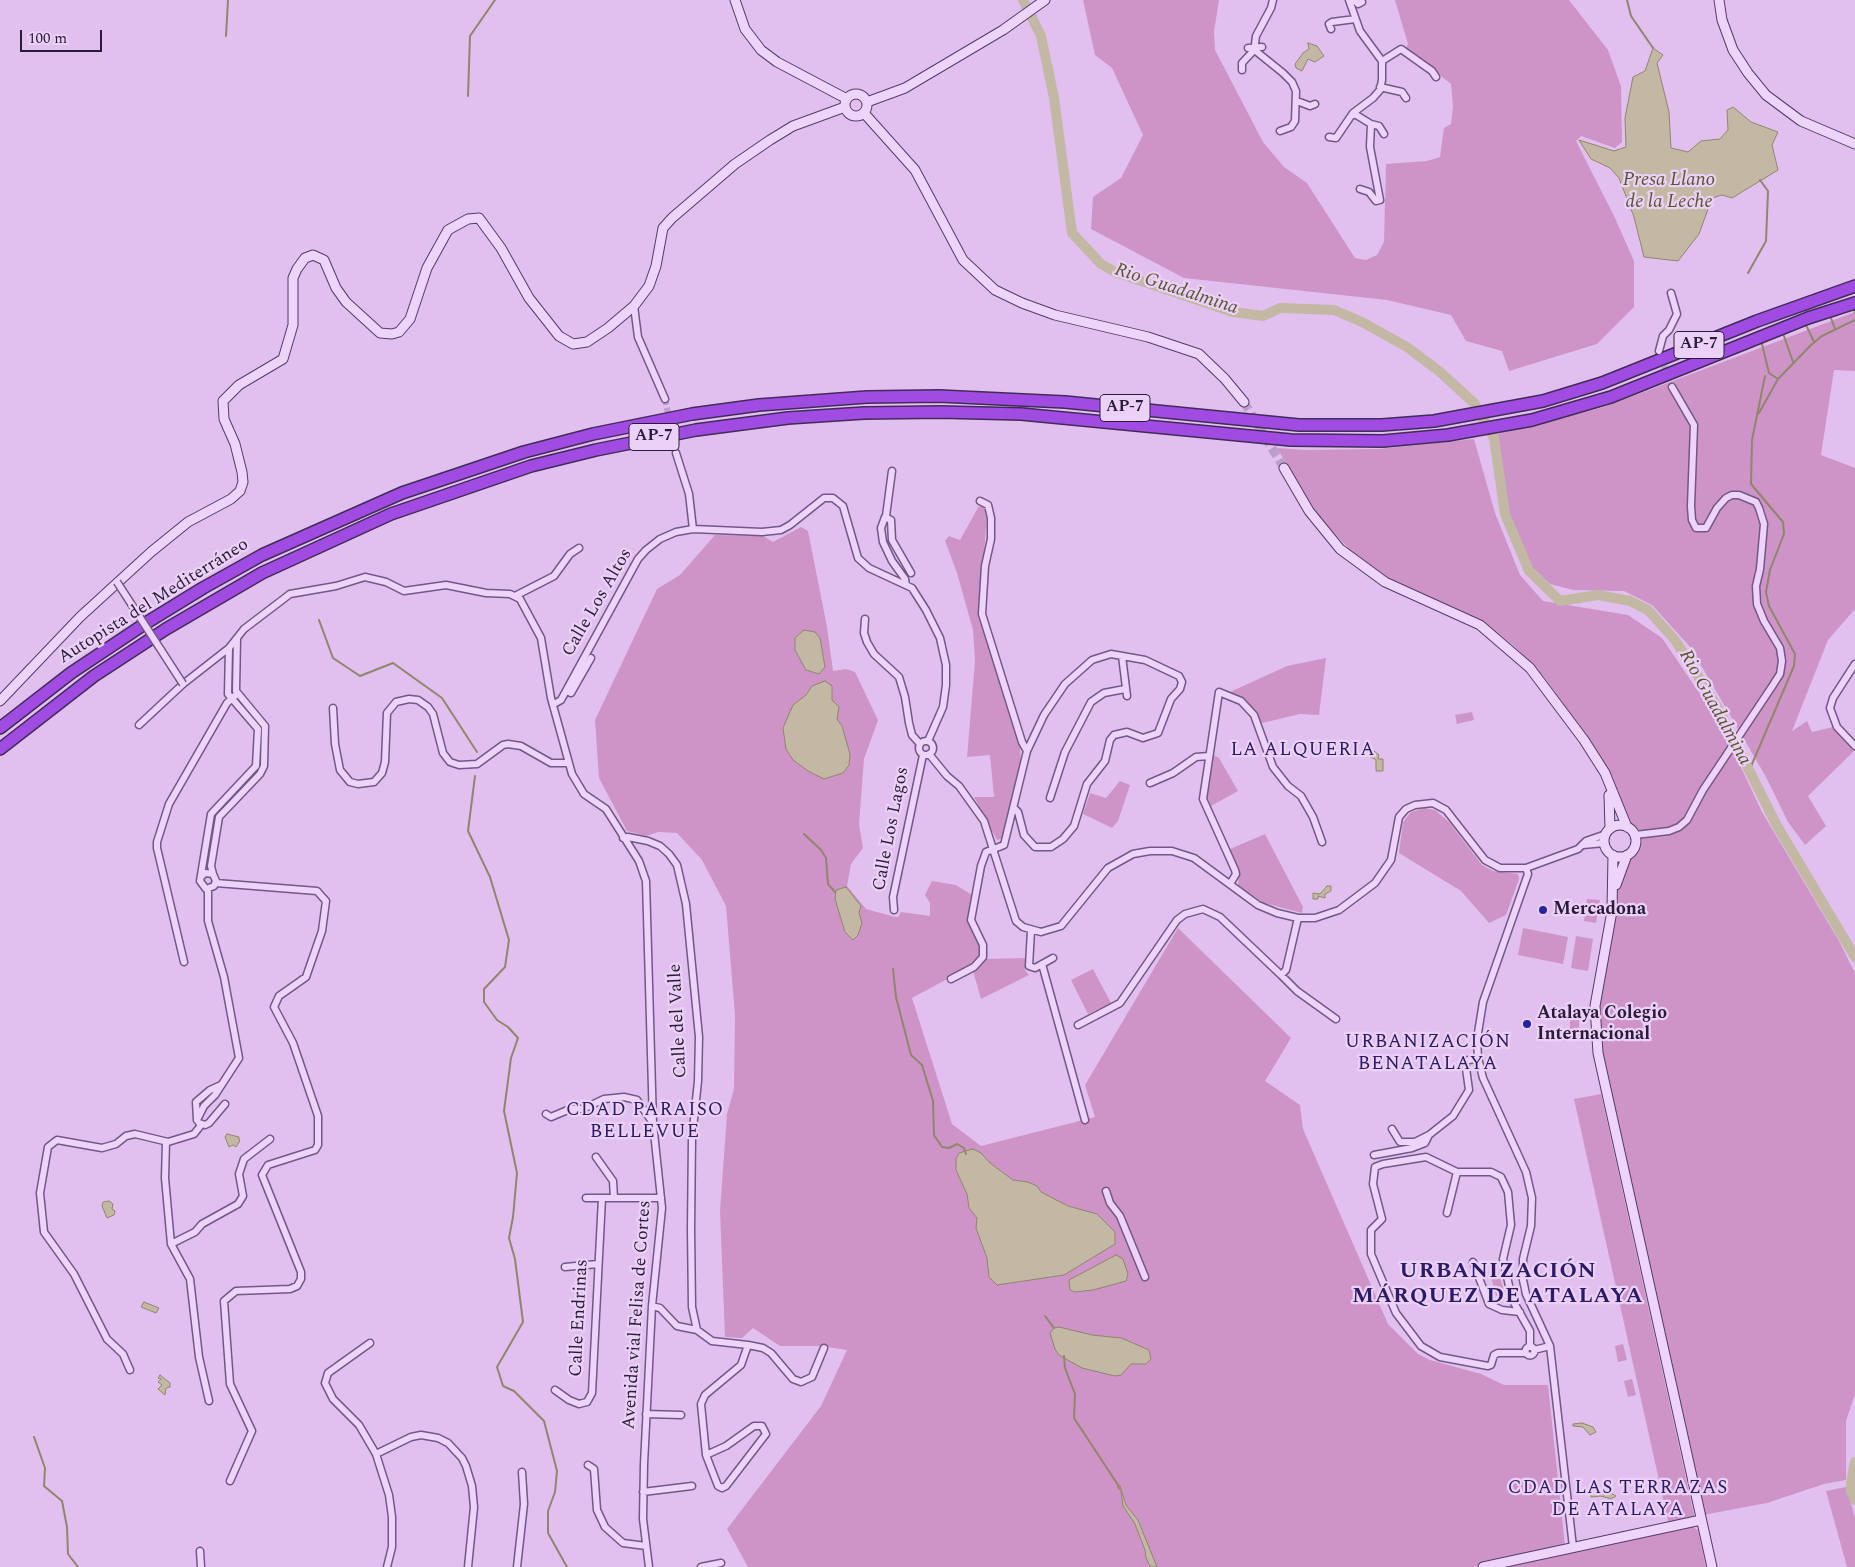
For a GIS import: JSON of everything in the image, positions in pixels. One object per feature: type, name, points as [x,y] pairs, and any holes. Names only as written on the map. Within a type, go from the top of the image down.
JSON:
[{"type":"highway","name":"Autopista del Mediterráneo","points":[[0,728],[71,673],[146,623],[262,555],[402,493],[524,452],[593,434],[684,416],[759,406],[866,397],[939,396],[1065,402],[1272,423],[1382,425],[1458,417],[1543,401],[1610,381],[1757,321],[1855,286]]},
{"type":"highway","name":"Autopista del Mediterráneo","points":[[0,749],[94,676],[166,629],[262,573],[382,518],[461,488],[531,466],[604,448],[680,432],[788,418],[864,413],[1021,414],[1291,440],[1383,441],[1480,430],[1551,415],[1640,386],[1808,318],[1855,303]]},
{"type":"street","points":[[735,0],[746,29],[761,50],[777,62],[846,103],[853,116],[864,113]]},
{"type":"street","points":[[867,102],[905,88],[1003,30],[1045,0]]},
{"type":"street","points":[[1273,0],[1272,8],[1256,36],[1259,48],[1257,52],[1292,82],[1297,101],[1294,124],[1280,131]]},
{"type":"street","points":[[1329,137],[1336,138],[1353,114],[1373,98],[1380,87],[1382,61],[1370,40],[1360,32],[1348,0]]},
{"type":"street","points":[[1354,0],[1358,4],[1362,2]]},
{"type":"street","points":[[1719,0],[1722,20],[1733,50],[1748,73],[1766,95],[1801,121],[1855,144]]},
{"type":"street","points":[[1331,28],[1330,23],[1335,20],[1355,19]]},
{"type":"street","points":[[1248,48],[1259,48]]},
{"type":"street","points":[[1242,70],[1241,66],[1244,59],[1259,48]]},
{"type":"street","points":[[1382,61],[1401,49],[1432,71],[1436,77]]},
{"type":"street","points":[[1380,87],[1402,92],[1406,98]]},
{"type":"street","points":[[0,701],[80,617],[117,582],[176,532],[240,491],[243,482],[242,472],[235,444],[224,419],[222,400],[239,385],[283,359],[287,352],[293,325],[293,278],[302,262],[309,256],[317,255],[324,260],[336,288],[346,302],[380,333],[386,335],[399,332],[410,319],[427,268],[448,230],[471,217],[482,219],[529,298],[559,336],[567,343],[580,344],[592,340],[634,306],[648,286],[656,266],[663,228],[735,164],[793,126],[846,103],[851,95],[860,94],[867,102]]},
{"type":"street","points":[[1297,101],[1310,106],[1315,104]]},
{"type":"street","points":[[864,113],[867,102]]},
{"type":"street","points":[[864,113],[915,170],[963,260],[995,290],[1022,304],[1054,315],[1148,337],[1199,354],[1225,379],[1244,402]]},
{"type":"street","points":[[1353,114],[1378,126],[1384,134]]},
{"type":"street","points":[[1360,189],[1369,192],[1377,202],[1380,200],[1370,147],[1371,124]]},
{"type":"street","points":[[1659,351],[1663,336],[1670,330],[1677,314],[1671,293]]},
{"type":"street","points":[[634,306],[638,337],[665,399]]},
{"type":"street","points":[[1635,835],[1669,831],[1679,827],[1687,820],[1703,790],[1774,685],[1780,674],[1782,661],[1780,648],[1764,621],[1757,604],[1756,586],[1760,569],[1764,524],[1756,502],[1739,495],[1732,495],[1726,498],[1717,508],[1706,528],[1696,528],[1692,520],[1691,506],[1694,425],[1672,387]]},
{"type":"street","points":[[676,453],[689,494],[693,529],[762,532],[781,530],[824,498],[833,498],[843,506],[858,558],[870,568],[912,588],[940,638],[946,665],[943,707],[928,741],[920,744]]},
{"type":"street","points":[[1284,468],[1309,511],[1340,549],[1386,582],[1480,625],[1530,668],[1605,773],[1627,827],[1635,835],[1635,844],[1627,855],[1619,874],[1595,1006],[1598,1053],[1712,1567]]},
{"type":"street","points":[[892,471],[886,516],[882,520],[883,542],[892,561],[905,579],[906,584]]},
{"type":"street","points":[[980,501],[988,505],[991,518],[991,540],[985,566],[982,614],[1022,742],[1027,751]]},
{"type":"street","points":[[886,516],[891,520],[892,540],[911,574]]},
{"type":"street","name":"Calle Los Altos","points":[[554,704],[561,700],[646,550],[667,536],[693,529]]},
{"type":"street","points":[[139,725],[183,684],[229,648],[244,629],[290,594],[336,586],[361,577],[386,582],[404,591],[446,584],[486,593],[515,596],[554,576],[570,554],[579,548]]},
{"type":"street","points":[[117,582],[183,684]]},
{"type":"street","name":"Avenida vial Felisa de Cortes","points":[[515,596],[520,598],[541,638],[551,698],[569,763],[577,784],[589,798],[606,809],[639,861],[648,892],[653,1123],[661,1198],[652,1306],[643,1492],[649,1567]]},
{"type":"street","points":[[865,619],[864,633],[866,642],[874,654],[898,677],[905,697],[908,723],[912,735],[920,744]]},
{"type":"street","points":[[216,883],[211,866],[219,817],[260,774],[264,766],[265,726],[237,694],[237,638]]},
{"type":"street","points":[[216,883],[213,888],[208,889],[201,885],[212,814],[256,766],[258,730],[230,699],[228,694],[229,648]]},
{"type":"street","points":[[951,979],[974,967],[983,957],[983,945],[971,920],[984,854],[988,850],[1004,845],[1027,751],[1044,715],[1064,684],[1078,671],[1101,656],[1122,656],[1145,660],[1176,674],[1181,679],[1180,689],[1171,698],[1161,729],[1148,738],[1130,732],[1114,735],[1107,748],[1105,761],[1087,784],[1074,826],[1070,833],[1051,848],[1035,846],[1028,842],[1024,835],[1018,812],[1014,808]]},
{"type":"street","points":[[1050,798],[1064,752],[1091,702],[1104,692],[1126,692],[1122,656]]},
{"type":"street","name":"Calle Los Altos","points":[[566,691],[571,693],[591,658]]},
{"type":"street","points":[[1855,664],[1833,698],[1830,708],[1837,727],[1855,746]]},
{"type":"street","points":[[1230,884],[1236,874],[1235,870],[1203,800],[1208,756],[1219,692],[1241,701],[1254,714],[1273,767],[1288,786],[1301,796],[1313,817],[1322,842]]},
{"type":"street","points":[[184,962],[157,842],[169,804],[230,699],[237,694]]},
{"type":"street","points":[[333,708],[334,731],[340,770],[350,782],[358,784],[374,782],[382,773],[385,762],[387,713],[393,705],[409,698],[418,700],[428,707],[433,714],[443,753],[450,762],[459,765],[478,764],[503,745],[508,744],[521,746],[551,763],[569,763]]},
{"type":"street","points":[[926,754],[933,746],[928,741]]},
{"type":"street","points":[[920,744],[919,750],[926,754],[976,809],[984,821],[1016,921],[1031,930],[1041,932],[1061,926],[1108,868],[1133,854],[1161,850],[1183,854],[1194,858],[1258,905],[1298,918],[1315,918],[1333,914],[1357,899],[1375,883],[1391,860],[1399,817],[1406,809],[1415,805],[1434,804],[1446,810],[1475,849],[1491,864],[1506,869],[1526,868],[1574,851],[1582,845],[1607,835],[1618,825],[1627,827]]},
{"type":"street","name":"Calle Los Lagos","points":[[894,910],[893,897],[926,754]]},
{"type":"street","points":[[1150,783],[1173,773],[1196,757],[1208,756]]},
{"type":"street","points":[[1596,760],[1609,795],[1607,835],[1613,855],[1613,900]]},
{"type":"street","name":"Calle del Valle","points":[[623,838],[648,840],[669,854],[676,865],[686,904],[699,1037],[698,1081],[692,1138],[691,1229],[692,1306],[697,1330]]},
{"type":"street","points":[[1613,855],[1627,855]]},
{"type":"street","points":[[1526,868],[1528,874],[1483,1002],[1478,1039],[1478,1058],[1483,1078],[1518,1153],[1530,1185],[1532,1213],[1523,1259],[1523,1280],[1526,1294],[1550,1346],[1573,1547]]},
{"type":"street","points":[[202,876],[213,874]]},
{"type":"street","points":[[216,883],[317,891],[326,901],[322,932],[307,974],[302,982],[279,996],[275,1003],[276,1011],[293,1042],[318,1116],[318,1145],[315,1150],[268,1166],[262,1175],[300,1272],[301,1279],[294,1288],[236,1291],[224,1301],[230,1384],[252,1432],[230,1481]]},
{"type":"street","points":[[130,1370],[123,1354],[108,1340],[74,1274],[44,1232],[40,1193],[44,1167],[48,1147],[57,1140],[102,1148],[113,1145],[126,1136],[135,1134],[166,1142],[194,1134],[200,1122],[204,1106],[238,1062],[239,1050],[224,977],[208,921],[208,889]]},
{"type":"street","points":[[1078,1025],[1120,1003],[1178,920],[1194,910],[1203,910],[1220,917],[1297,991],[1336,1019]]},
{"type":"street","points":[[1281,975],[1286,970],[1298,918]]},
{"type":"street","points":[[1031,930],[1028,965],[1034,968],[1054,958]]},
{"type":"street","points":[[1042,964],[1085,1120]]},
{"type":"street","points":[[1392,1129],[1400,1142],[1416,1142],[1429,1135],[1452,1116],[1469,1090],[1465,1060],[1478,1058]]},
{"type":"street","points":[[546,1114],[551,1117],[570,1109],[582,1109],[604,1099],[624,1097],[637,1100],[653,1123]]},
{"type":"street","points":[[200,1122],[209,1123],[225,1104]]},
{"type":"street","points":[[1374,1155],[1421,1146],[1429,1135]]},
{"type":"street","points":[[171,1244],[238,1204],[243,1196],[239,1174],[244,1159],[270,1138]]},
{"type":"street","points":[[166,1142],[165,1178],[171,1244],[190,1279],[198,1357],[209,1401]]},
{"type":"street","points":[[596,1157],[612,1181],[614,1198]]},
{"type":"street","points":[[1426,1157],[1457,1172],[1491,1172],[1501,1176],[1506,1184],[1511,1225],[1503,1259],[1512,1299],[1520,1312],[1530,1331],[1532,1355],[1526,1353],[1498,1353],[1494,1355],[1491,1365],[1488,1366],[1440,1357],[1428,1352],[1421,1346],[1396,1313],[1374,1263],[1370,1246],[1371,1230],[1382,1218],[1373,1184],[1375,1167],[1426,1157]]},
{"type":"street","points":[[1447,1213],[1457,1172]]},
{"type":"street","points":[[1106,1191],[1110,1203],[1120,1216],[1145,1277]]},
{"type":"street","points":[[586,1198],[661,1198]]},
{"type":"street","name":"Calle Endrinas","points":[[555,1390],[569,1400],[579,1404],[586,1402],[591,1396],[602,1198]]},
{"type":"street","points":[[1473,1262],[1489,1304],[1502,1310],[1520,1312]]},
{"type":"street","points":[[565,1267],[598,1264]]},
{"type":"street","points":[[652,1306],[660,1308],[677,1326],[697,1330],[705,1338],[716,1342],[763,1348],[771,1353],[793,1379],[801,1382],[812,1377],[824,1348]]},
{"type":"street","points":[[370,1343],[328,1373],[325,1383],[333,1399],[359,1425],[376,1454],[389,1495],[392,1517],[392,1547],[387,1567]]},
{"type":"street","points":[[706,1455],[726,1446],[752,1427],[762,1426],[766,1430],[765,1436],[723,1488],[717,1485],[706,1455],[701,1420],[702,1399],[741,1365],[748,1345]]},
{"type":"street","points":[[1532,1348],[1550,1346]]},
{"type":"street","points":[[646,1414],[681,1415]]},
{"type":"street","points":[[376,1454],[406,1439],[421,1435],[438,1438],[457,1451],[466,1466],[473,1501],[474,1527],[468,1567]]},
{"type":"street","points":[[588,1465],[594,1469],[597,1510],[605,1527],[623,1543],[646,1546]]},
{"type":"street","points":[[517,1567],[524,1504],[522,1472]]},
{"type":"street","points":[[643,1492],[692,1486]]},
{"type":"street","points":[[1482,1567],[1701,1520]]},
{"type":"street","points":[[200,1551],[202,1567]]},
{"type":"street","points":[[700,1567],[722,1563]]},
{"type":"shaded area","points":[[1083,0],[1219,0],[1214,32],[1215,50],[1263,142],[1284,167],[1307,183],[1355,258],[1366,260],[1377,255],[1384,242],[1386,164],[1427,161],[1440,157],[1444,128],[1451,124],[1453,107],[1451,84],[1406,48],[1408,44],[1395,0],[1569,0],[1608,50],[1621,86],[1622,142],[1615,148],[1581,136],[1576,141],[1615,218],[1634,261],[1634,307],[1597,344],[1509,371],[1502,351],[1466,341],[1451,315],[1387,300],[1184,278],[1091,229],[1093,197],[1121,178],[1143,135],[1112,68],[1095,55]]},
{"type":"shaded area","points":[[1855,312],[1855,371],[1834,370],[1821,455],[1855,468],[1855,609],[1828,640],[1792,731],[1807,721],[1812,732],[1833,727],[1855,750],[1808,796],[1826,826],[1805,845],[1788,822],[1766,777],[1691,648],[1652,605],[1624,591],[1573,590],[1550,584],[1531,566],[1509,515],[1497,434],[1604,407]]},
{"type":"shaded area","points":[[1474,439],[1495,513],[1520,575],[1543,601],[1628,615],[1662,638],[1721,725],[1762,812],[1839,941],[1855,973],[1855,1394],[1846,1421],[1846,1480],[1824,1484],[1767,1503],[1703,1515],[1604,1068],[1598,1021],[1602,974],[1614,923],[1617,888],[1623,869],[1642,841],[1636,829],[1623,815],[1603,765],[1574,718],[1544,677],[1514,646],[1483,621],[1387,578],[1351,551],[1319,517],[1277,448],[1305,450],[1379,449]]},
{"type":"shaded area","points":[[979,506],[983,507],[987,513],[980,609],[1020,743],[1021,767],[1003,838],[997,840],[974,797],[994,797],[990,755],[967,757],[975,661],[973,630],[957,573],[945,541],[949,536],[960,540]]},
{"type":"shaded area","points":[[801,527],[808,531],[827,627],[833,671],[846,669],[855,672],[878,720],[864,759],[859,824],[863,848],[851,864],[847,886],[866,909],[895,917],[898,917],[901,912],[930,916],[930,903],[925,895],[932,881],[956,885],[972,895],[968,920],[980,943],[981,954],[975,964],[912,998],[952,1124],[981,1146],[1095,1117],[1085,1085],[1178,928],[1291,1038],[1265,1081],[1300,1105],[1303,1129],[1388,1324],[1418,1354],[1430,1360],[1481,1374],[1504,1385],[1548,1385],[1565,1546],[1473,1567],[748,1567],[727,1529],[821,1406],[847,1350],[821,1346],[780,1346],[753,1328],[742,1338],[725,1337],[720,1211],[727,1114],[734,1089],[735,1015],[726,906],[702,860],[677,833],[658,832],[646,836],[627,831],[599,778],[595,720],[657,589],[680,575],[715,535],[763,536],[773,542]]},
{"type":"shaded area","points":[[1326,658],[1319,715],[1300,714],[1262,723],[1254,709],[1230,692],[1287,666]]},
{"type":"shaded area","points":[[1472,712],[1474,720],[1457,724],[1455,715]]},
{"type":"shaded area","points":[[1212,754],[1219,758],[1238,791],[1211,806],[1207,796]]},
{"type":"shaded area","points":[[1120,781],[1130,785],[1118,821],[1112,828],[1083,814],[1090,793],[1106,798]]},
{"type":"shaded area","points":[[1424,808],[1435,810],[1449,822],[1482,865],[1493,871],[1518,874],[1519,879],[1506,915],[1489,923],[1461,891],[1399,853],[1403,822],[1411,812]]},
{"type":"shaded area","points":[[1265,834],[1303,907],[1302,913],[1264,903],[1238,885],[1239,870],[1230,849]]},
{"type":"shaded area","points":[[1587,899],[1600,900],[1596,923],[1584,921]]},
{"type":"shaded area","points":[[1523,928],[1568,937],[1563,964],[1518,955]]},
{"type":"shaded area","points":[[1576,936],[1593,939],[1588,971],[1571,968]]},
{"type":"shaded area","points":[[1025,958],[1025,970],[1029,975],[981,999],[973,971],[986,959]]},
{"type":"shaded area","points":[[1093,969],[1111,1003],[1088,1014],[1071,980]]},
{"type":"shaded area","points":[[1570,1020],[1579,1020],[1579,1036],[1570,1036]]},
{"type":"shaded area","points":[[1601,1094],[1695,1519],[1669,1525],[1574,1099]]},
{"type":"shaded area","points":[[1499,1274],[1505,1294],[1496,1296],[1491,1277]]},
{"type":"shaded area","points":[[1623,1344],[1627,1360],[1618,1362],[1615,1346]]},
{"type":"shaded area","points":[[1632,1379],[1636,1395],[1628,1397],[1624,1381]]},
{"type":"shaded area","points":[[1846,1487],[1855,1517],[1855,1567],[1847,1567],[1826,1491]]},
{"type":"shaded area","points":[[1692,1526],[1698,1530],[1706,1567],[1495,1567]]},
{"type":"water","points":[[1308,43],[1317,46],[1324,56],[1315,62],[1308,59],[1302,71],[1296,68],[1295,64],[1303,53],[1309,49]]},
{"type":"water","name":"Presa Llano de la Leche","points":[[1653,48],[1663,55],[1657,63],[1669,112],[1671,148],[1688,152],[1701,141],[1720,139],[1728,130],[1727,110],[1733,107],[1751,122],[1778,132],[1772,145],[1778,170],[1732,198],[1722,195],[1712,198],[1699,234],[1678,261],[1644,257],[1634,217],[1619,178],[1610,168],[1591,159],[1579,140],[1614,151],[1626,147],[1625,118],[1633,77],[1645,71]]},
{"type":"water","points":[[804,630],[815,632],[820,638],[825,667],[819,674],[806,670],[795,650],[795,638]]},
{"type":"water","points":[[825,681],[832,686],[832,700],[839,707],[837,719],[842,726],[850,754],[849,765],[843,773],[824,779],[808,771],[793,760],[786,749],[783,728],[793,705],[806,695],[812,686]]},
{"type":"water","points":[[1374,751],[1379,755],[1378,759],[1383,759],[1383,771],[1376,771],[1376,760],[1369,756]]},
{"type":"water","points":[[1327,886],[1331,886],[1331,891],[1325,894],[1325,898],[1318,896],[1318,899],[1313,899],[1313,893],[1320,894]]},
{"type":"water","points":[[846,887],[861,906],[859,913],[862,923],[858,935],[853,940],[845,932],[835,899],[836,890]]},
{"type":"water","points":[[227,1134],[239,1137],[240,1141],[236,1147],[233,1145],[229,1147],[225,1137]]},
{"type":"water","points":[[973,1149],[981,1153],[990,1163],[1013,1180],[1028,1182],[1037,1186],[1041,1192],[1068,1206],[1097,1214],[1115,1232],[1115,1244],[1064,1275],[997,1285],[989,1277],[987,1258],[976,1228],[977,1218],[969,1208],[967,1194],[956,1170],[956,1159],[959,1153]]},
{"type":"water","points":[[109,1201],[113,1204],[112,1209],[115,1211],[114,1215],[107,1218],[102,1206],[103,1202]]},
{"type":"water","points":[[1116,1255],[1123,1259],[1128,1274],[1126,1281],[1093,1290],[1075,1292],[1070,1290],[1069,1280]]},
{"type":"water","points":[[144,1302],[159,1308],[156,1313],[141,1307]]},
{"type":"water","points":[[1059,1327],[1092,1335],[1121,1338],[1149,1350],[1151,1359],[1146,1364],[1131,1364],[1121,1375],[1115,1376],[1082,1368],[1059,1355],[1055,1349],[1050,1333],[1054,1328]]},
{"type":"water","points":[[160,1375],[170,1383],[170,1387],[166,1388],[165,1395],[158,1389],[162,1385],[158,1382],[161,1379],[158,1378]]},
{"type":"water","points":[[1582,1423],[1593,1427],[1596,1432],[1590,1435],[1583,1427],[1573,1426],[1573,1424]]},
{"type":"water","points":[[1120,1486],[1126,1505],[1138,1520],[1157,1567],[1151,1567],[1146,1558],[1145,1550],[1135,1524],[1123,1506],[1121,1491],[1117,1487]]},
{"type":"water","points":[[1599,1492],[1611,1493],[1616,1496],[1611,1499],[1601,1496],[1591,1497],[1591,1494]]},
{"type":"waterway","points":[[226,36],[228,0]]},
{"type":"waterway","points":[[468,96],[470,36],[495,0]]},
{"type":"waterway","name":"Rio Guadalmina","points":[[1023,0],[1041,36],[1054,98],[1072,233],[1101,264],[1115,272],[1233,312],[1263,316],[1280,308],[1334,310],[1362,322],[1407,347],[1439,371],[1474,403],[1494,438],[1505,514],[1529,571],[1560,601],[1598,595],[1630,601],[1648,610],[1675,640],[1718,708],[1776,824],[1855,957]]},
{"type":"waterway","points":[[1627,0],[1631,16],[1653,48]]},
{"type":"waterway","points":[[1748,273],[1766,241],[1768,191],[1760,180]]},
{"type":"waterway","points":[[1831,318],[1835,329]]},
{"type":"waterway","points":[[1759,413],[1778,379],[1811,345],[1822,336],[1855,320]]},
{"type":"waterway","points":[[1807,327],[1814,342]]},
{"type":"waterway","points":[[1784,336],[1793,362]]},
{"type":"waterway","points":[[1762,344],[1769,373],[1778,379]]},
{"type":"waterway","points":[[1749,771],[1794,666],[1795,654],[1769,606],[1766,592],[1770,570],[1784,534],[1783,522],[1751,484],[1752,440],[1765,376]]},
{"type":"waterway","points":[[319,620],[333,658],[360,676],[393,663],[442,698],[477,752]]},
{"type":"waterway","points":[[475,776],[468,831],[490,877],[509,940],[505,967],[484,989],[484,1002],[497,1020],[508,1027],[518,1038],[511,1058],[504,1111],[517,1173],[509,1238],[515,1259],[523,1322],[497,1367],[503,1386],[514,1391],[544,1421],[557,1471],[555,1492],[548,1511],[548,1533],[567,1567]]},
{"type":"waterway","points":[[804,834],[821,850],[826,858],[828,884],[835,892]]},
{"type":"waterway","points":[[893,969],[896,997],[911,1055],[922,1065],[933,1101],[934,1135],[942,1147],[949,1148],[957,1144],[964,1148],[966,1154]]},
{"type":"waterway","points":[[1045,1316],[1054,1328]]},
{"type":"waterway","points":[[1064,1356],[1065,1368],[1075,1394],[1074,1418],[1120,1488]]},
{"type":"waterway","points":[[34,1437],[45,1468],[44,1486],[62,1501],[67,1527],[68,1554],[78,1567]]},
{"type":"waterway","name":"Rio Guadalmina","points":[[1855,1462],[1851,1483],[1851,1491],[1855,1500]]},
{"type":"tunnel","points":[[1661,358],[1672,387]]},
{"type":"tunnel","points":[[665,399],[676,453]]},
{"type":"tunnel","points":[[1244,402],[1284,468]]},
{"type":"place","name":"Mercadona","points":[[1543,910]]},
{"type":"place","name":"Atalaya Colegio Internacional","points":[[1527,1024]]},
{"type":"district","name":"LA ALQUERIA","points":[[1303,751]]},
{"type":"district","name":"URBANIZACIÓN BENATALAYA","points":[[1428,1054]]},
{"type":"district","name":"CDAD PARAISO BELLEVUE","points":[[645,1122]]},
{"type":"district","name":"URBANIZACIÓN MÁRQUEZ DE ATALAYA","points":[[1498,1286]]},
{"type":"district","name":"CDAD LAS TERRAZAS DE ATALAYA","points":[[1618,1500]]}]
